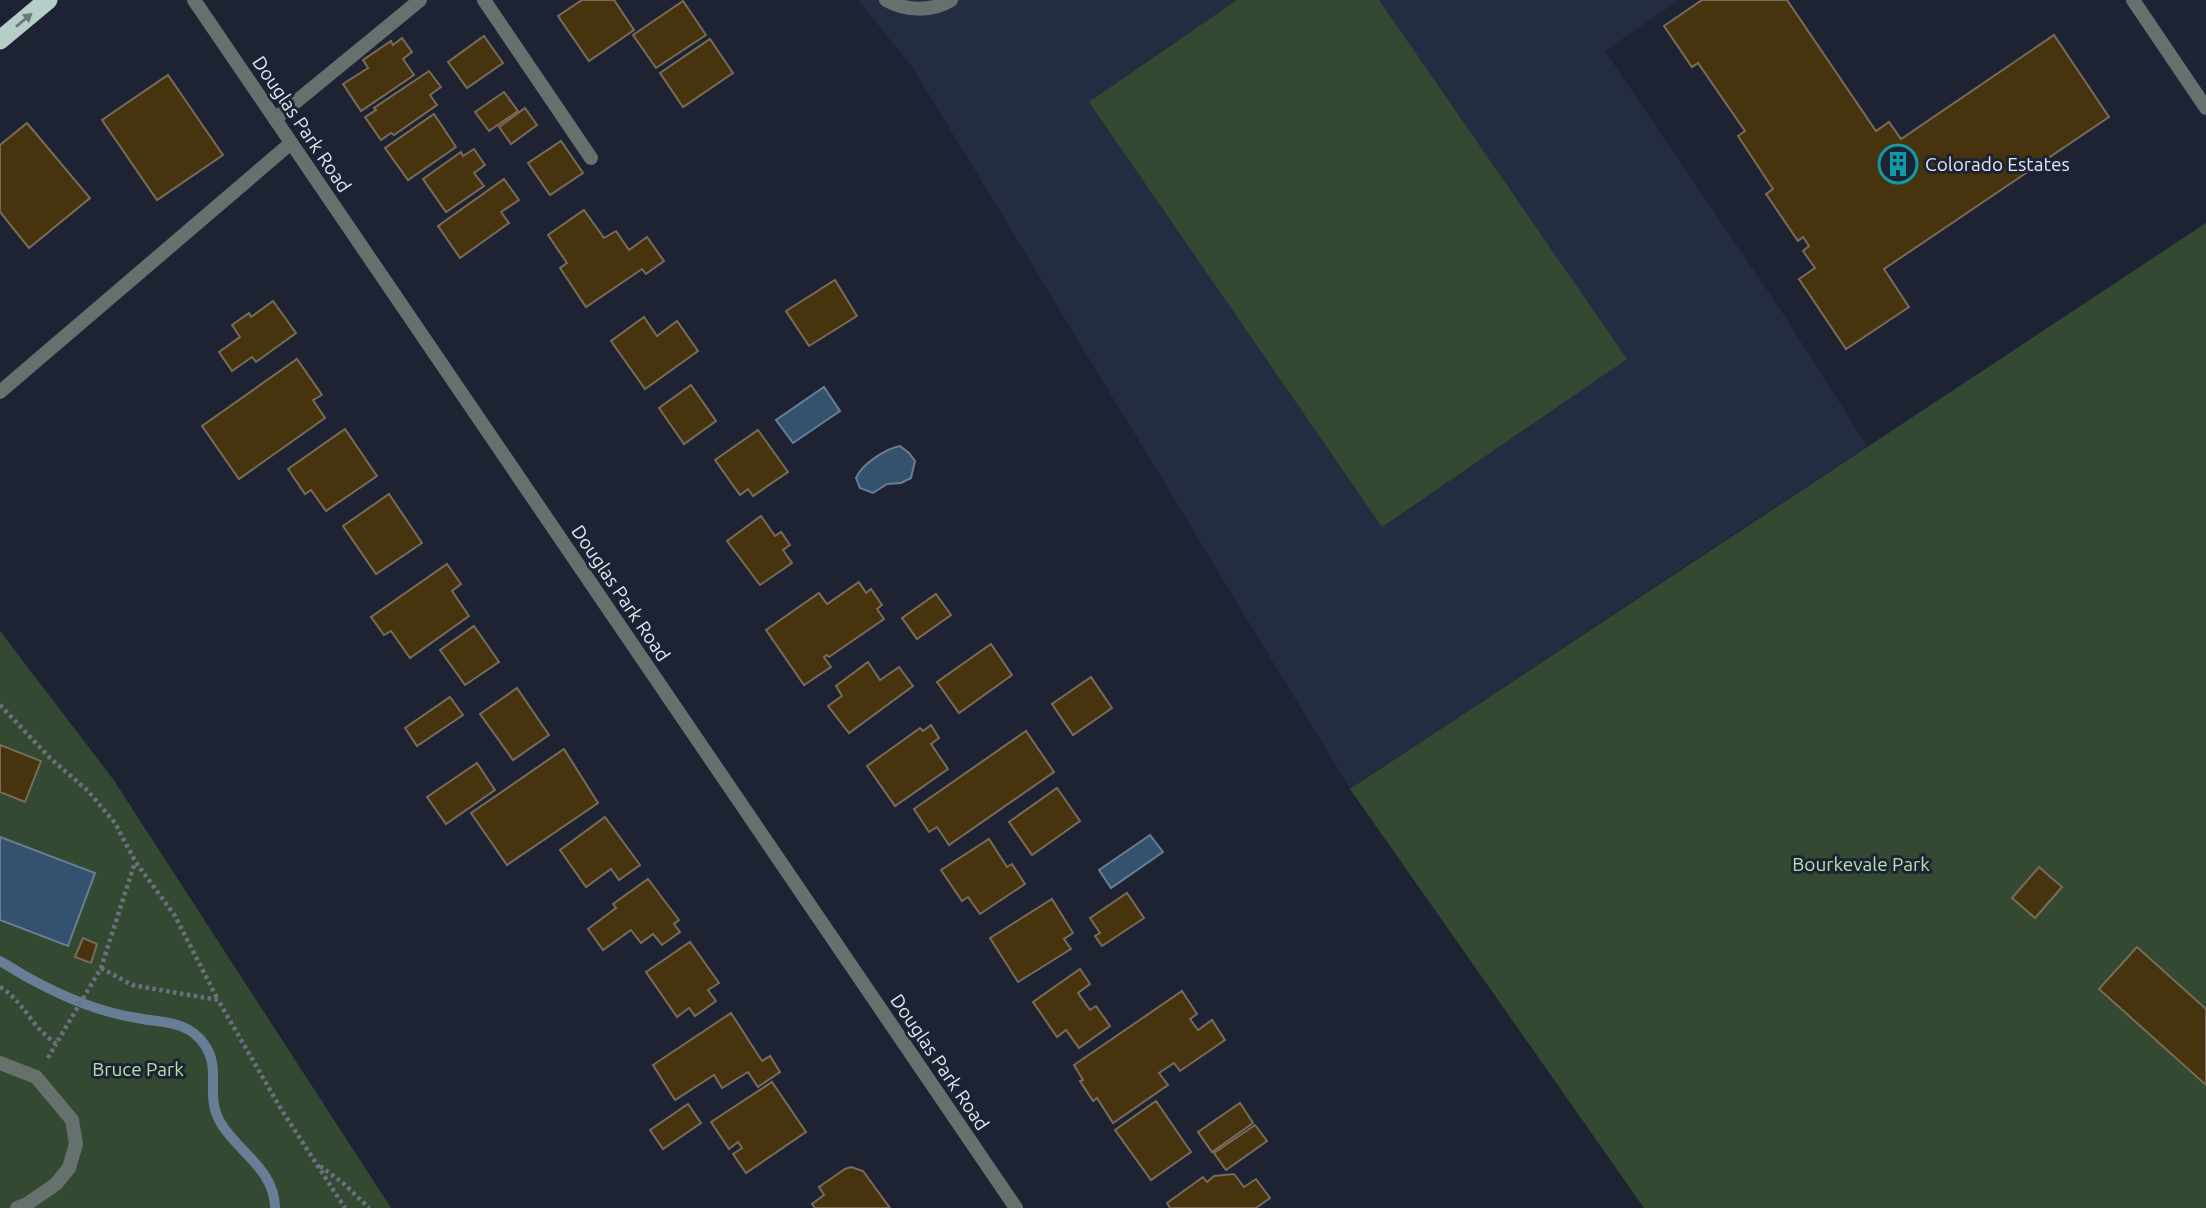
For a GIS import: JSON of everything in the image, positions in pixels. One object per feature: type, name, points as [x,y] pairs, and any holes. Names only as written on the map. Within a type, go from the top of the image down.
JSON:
[{"type":"highway","points":[[0,40],[48,0]]},
{"type":"street","name":"Douglas Park Road","points":[[194,0],[1016,1208]]},
{"type":"street","points":[[275,119],[420,0]]},
{"type":"street","points":[[484,0],[591,158]]},
{"type":"street","points":[[886,0],[899,7],[923,9],[951,0]]},
{"type":"street","points":[[2133,0],[2206,108]]},
{"type":"street","points":[[0,392],[291,142]]},
{"type":"street","points":[[0,1063],[36,1077],[72,1120],[76,1144],[69,1168],[56,1184],[27,1205],[17,1208]]},
{"type":"path","points":[[0,705],[50,758],[88,791],[115,823],[135,861],[175,916],[218,1000],[281,1109],[344,1207]]},
{"type":"path","points":[[0,987],[26,1009],[34,1023],[56,1044],[101,968],[135,861]]},
{"type":"path","points":[[101,968],[132,985],[218,1000]]},
{"type":"path","points":[[317,1164],[343,1183],[369,1208]]},
{"type":"shaded area","points":[[858,0],[1679,0],[1605,51],[1788,321],[1867,446],[1350,789],[913,68]]},
{"type":"shaded area","points":[[824,387],[840,411],[793,443],[776,420]]},
{"type":"shaded area","points":[[900,446],[915,461],[911,478],[901,483],[887,484],[873,493],[860,488],[856,478],[863,468],[881,454]]},
{"type":"shaded area","points":[[1150,835],[1163,852],[1111,888],[1099,870]]},
{"type":"shaded area","points":[[0,837],[95,873],[68,946],[0,920]]},
{"type":"green space","points":[[1237,0],[1379,0],[1627,359],[1382,527],[1089,102]]},
{"type":"green space","name":"Bourkevale Park","points":[[2206,223],[2206,1208],[1644,1208],[1350,789]]},
{"type":"green space","name":"Bruce Park","points":[[0,631],[113,779],[391,1208],[0,1208]]},
{"type":"building","points":[[582,0],[614,0],[634,30],[589,61],[558,16]]},
{"type":"building","name":"Colorado Estates","points":[[1702,0],[1787,0],[1876,131],[1889,122],[1901,139],[2054,35],[2109,117],[1884,269],[1909,307],[1846,349],[1799,279],[1815,268],[1803,251],[1809,246],[1803,237],[1798,241],[1766,194],[1773,189],[1738,136],[1745,131],[1698,63],[1692,67],[1664,26]]},
{"type":"building","points":[[683,1],[706,35],[656,68],[633,35]]},
{"type":"building","points":[[484,36],[503,63],[467,88],[448,62]]},
{"type":"building","points":[[402,38],[412,52],[403,59],[414,75],[361,111],[343,84],[368,68],[363,60],[391,41],[393,45]]},
{"type":"building","points":[[710,39],[733,73],[683,107],[660,73]]},
{"type":"building","points":[[429,71],[441,87],[430,95],[437,105],[394,135],[391,133],[381,140],[365,117]]},
{"type":"building","points":[[168,75],[223,155],[157,200],[102,120]]},
{"type":"building","points":[[504,92],[518,111],[489,131],[475,112]]},
{"type":"building","points":[[525,108],[537,125],[511,144],[499,127]]},
{"type":"building","points":[[434,114],[456,147],[408,180],[385,148]]},
{"type":"building","points":[[27,123],[90,198],[29,248],[0,212],[0,145]]},
{"type":"building","points":[[561,141],[583,173],[550,195],[528,163]]},
{"type":"building","points":[[474,149],[485,165],[474,173],[484,186],[446,212],[423,179],[461,152],[463,156]]},
{"type":"building","points":[[504,179],[519,200],[501,212],[509,223],[460,258],[438,226]]},
{"type":"building","points":[[584,210],[604,238],[616,231],[629,250],[647,237],[664,261],[646,274],[642,269],[586,307],[560,268],[567,263],[548,235]]},
{"type":"building","points":[[835,280],[857,316],[809,346],[786,311]]},
{"type":"building","points":[[273,301],[296,333],[256,362],[252,357],[232,371],[219,352],[240,337],[232,325],[249,313],[251,317]]},
{"type":"building","points":[[644,317],[657,336],[677,321],[698,351],[645,389],[611,341]]},
{"type":"building","points":[[297,359],[322,395],[313,400],[325,418],[239,479],[202,426]]},
{"type":"building","points":[[691,385],[716,421],[684,444],[659,408]]},
{"type":"building","points":[[345,429],[377,476],[326,511],[311,490],[305,494],[288,469]]},
{"type":"building","points":[[758,430],[788,472],[753,496],[748,489],[740,495],[715,460]]},
{"type":"building","points":[[389,494],[422,543],[376,574],[343,526]]},
{"type":"building","points":[[761,516],[775,536],[781,532],[790,545],[783,550],[792,563],[760,585],[727,541]]},
{"type":"building","points":[[447,564],[461,584],[452,591],[469,616],[410,658],[391,631],[384,635],[371,617]]},
{"type":"building","points":[[859,582],[866,593],[871,589],[882,605],[877,609],[884,619],[829,657],[824,657],[831,667],[804,685],[766,630],[819,593],[827,604]]},
{"type":"building","points":[[936,594],[951,615],[917,639],[902,618]]},
{"type":"building","points":[[474,626],[499,662],[465,685],[440,650]]},
{"type":"building","points":[[991,644],[1012,675],[959,713],[937,682]]},
{"type":"building","points":[[868,662],[880,680],[899,667],[913,686],[849,733],[828,706],[842,696],[836,686]]},
{"type":"building","points":[[1091,677],[1112,708],[1073,735],[1052,704]]},
{"type":"building","points":[[517,688],[549,735],[513,760],[480,714]]},
{"type":"building","points":[[450,697],[463,715],[417,746],[405,728]]},
{"type":"building","points":[[931,725],[939,738],[931,744],[948,769],[895,806],[867,766],[920,728],[923,731]]},
{"type":"building","points":[[1026,731],[1054,772],[949,845],[937,827],[929,832],[914,809]]},
{"type":"building","points":[[0,745],[41,761],[25,802],[0,792]]},
{"type":"building","points":[[564,749],[598,803],[507,865],[471,813]]},
{"type":"building","points":[[477,763],[495,790],[446,824],[427,797]]},
{"type":"building","points":[[1057,788],[1080,821],[1032,855],[1009,822]]},
{"type":"building","points":[[605,817],[640,865],[619,880],[611,869],[586,887],[560,850]]},
{"type":"building","points":[[989,839],[1007,867],[1012,864],[1025,884],[980,914],[968,897],[962,901],[941,870]]},
{"type":"building","points":[[2039,867],[2062,887],[2035,918],[2012,898]]},
{"type":"building","points":[[648,879],[679,920],[674,924],[680,932],[662,945],[653,934],[641,943],[631,930],[603,950],[588,929],[616,908],[613,904]]},
{"type":"building","points":[[1127,893],[1144,918],[1102,946],[1095,936],[1100,933],[1090,918]]},
{"type":"building","points":[[1052,899],[1073,933],[1064,939],[1071,949],[1018,982],[990,938]]},
{"type":"building","points":[[83,938],[97,944],[91,963],[75,957]]},
{"type":"building","points":[[690,942],[719,983],[708,990],[716,1001],[695,1016],[689,1008],[677,1017],[646,972]]},
{"type":"building","points":[[2137,947],[2206,1009],[2206,1085],[2099,989]]},
{"type":"building","points":[[1080,969],[1090,984],[1078,993],[1090,1010],[1096,1006],[1110,1026],[1079,1048],[1066,1030],[1057,1037],[1033,1002]]},
{"type":"building","points":[[1182,991],[1197,1014],[1190,1019],[1198,1030],[1212,1020],[1225,1040],[1180,1071],[1174,1063],[1159,1073],[1168,1085],[1113,1123],[1097,1098],[1093,1101],[1080,1081],[1083,1080],[1074,1065]]},
{"type":"building","points":[[731,1013],[762,1061],[770,1056],[780,1072],[758,1087],[748,1072],[722,1088],[714,1075],[675,1100],[653,1065]]},
{"type":"building","points":[[772,1082],[806,1132],[746,1173],[733,1154],[742,1148],[738,1142],[729,1149],[711,1122]]},
{"type":"building","points":[[1156,1101],[1191,1152],[1151,1180],[1115,1130]]},
{"type":"building","points":[[1240,1103],[1253,1123],[1212,1152],[1198,1132]]},
{"type":"building","points":[[688,1104],[701,1123],[663,1149],[650,1130]]},
{"type":"building","points":[[1255,1125],[1267,1141],[1226,1170],[1214,1153]]},
{"type":"building","points":[[851,1167],[863,1171],[890,1208],[815,1208],[812,1204],[824,1195],[819,1187]]},
{"type":"building","points":[[1234,1174],[1244,1187],[1256,1179],[1270,1198],[1256,1208],[1170,1208],[1167,1203],[1203,1177],[1207,1182],[1214,1176]]},
{"type":"waterway","points":[[0,961],[40,984],[80,1002],[109,1012],[174,1024],[197,1036],[204,1044],[212,1064],[217,1114],[229,1135],[263,1173],[269,1183],[275,1208]]},
{"type":"place","name":"Colorado Estates","points":[[1898,164]]}]
